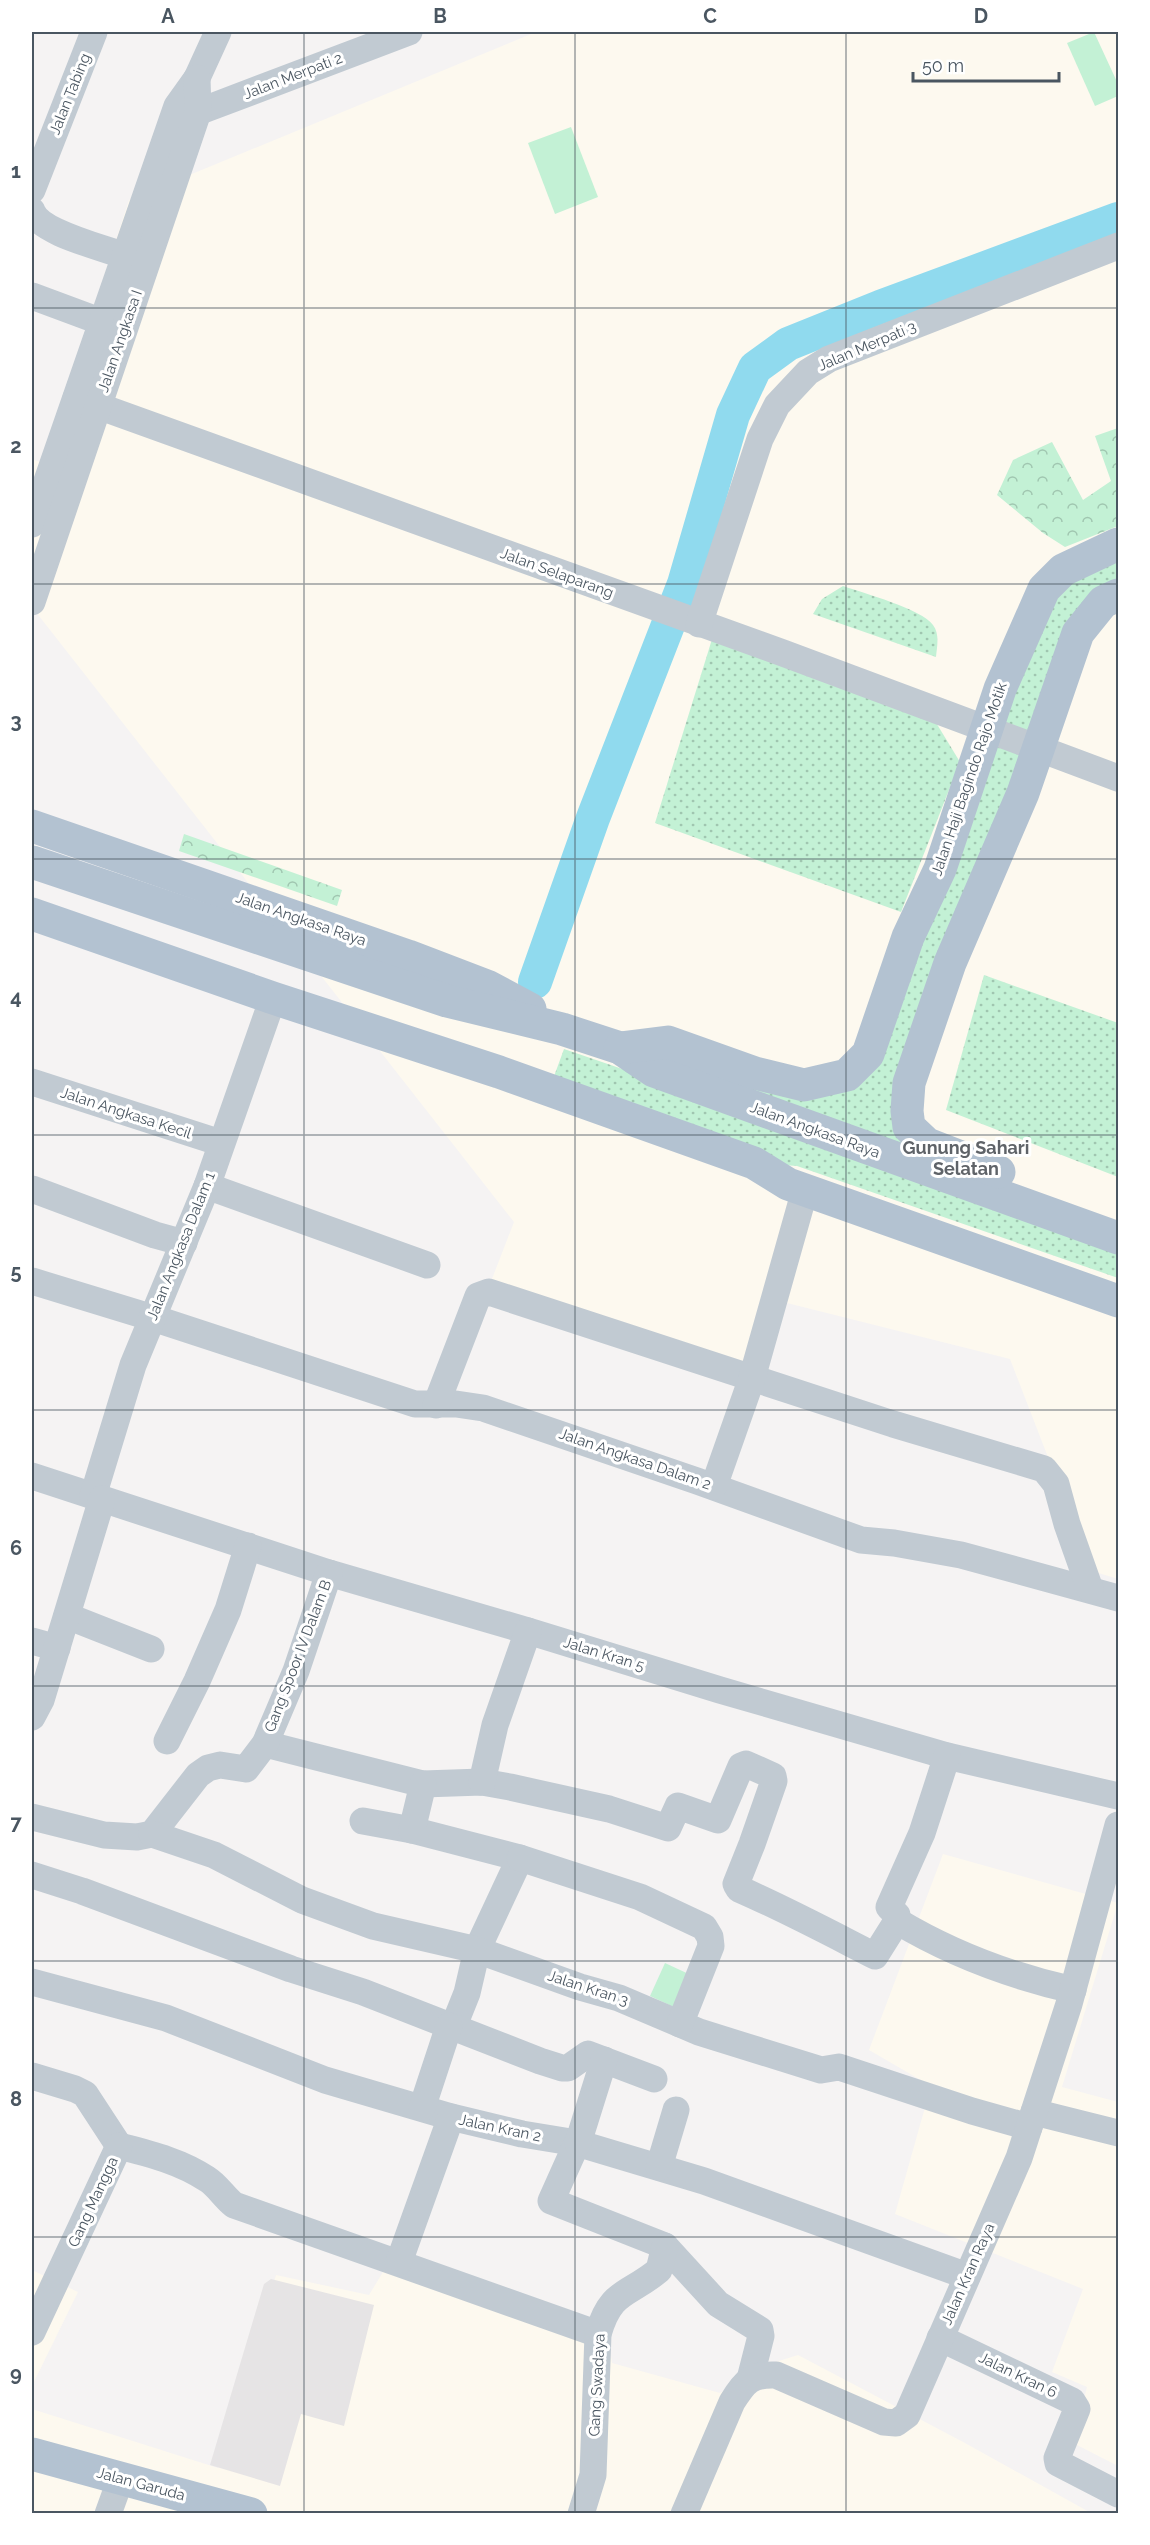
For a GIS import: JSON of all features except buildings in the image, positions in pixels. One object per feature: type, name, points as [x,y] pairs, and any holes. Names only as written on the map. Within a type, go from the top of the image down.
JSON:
[{"type":"main road","name":"Jalan Haji Bagindo Rajo Motik","points":[[868,1054],[908,937],[940,869],[1000,689],[1044,589],[1063,570],[1119,544]]},
{"type":"main road","points":[[1039,747],[1077,633],[1103,602],[1119,595]]},
{"type":"main road","name":"Jalan Angkasa Raya","points":[[1039,747],[1023,793],[950,963],[909,1083],[907,1111],[909,1126],[927,1144],[989,1180],[1060,1217],[1119,1238]]},
{"type":"main road","name":"Jalan Angkasa Raya","points":[[32,826],[448,971],[513,998],[562,1029]]},
{"type":"main road","name":"Jalan Angkasa Raya","points":[[32,862],[447,1001],[562,1029],[620,1048],[654,1071],[989,1180],[1108,1212]]},
{"type":"main road","points":[[32,895],[410,1022],[449,1040],[499,1072]]},
{"type":"main road","points":[[32,914],[273,998],[499,1072],[754,1163],[788,1184],[805,1190],[1109,1290]]},
{"type":"main road","name":"Jalan Angkasa Raya","points":[[620,1048],[668,1042],[755,1073],[804,1085],[847,1075],[868,1054]]},
{"type":"main road","points":[[754,1163],[797,1166],[1075,1262],[1109,1290]]},
{"type":"main road","points":[[1060,1217],[1108,1212]]},
{"type":"main road","name":"Jalan Garuda","points":[[32,2454],[114,2496],[251,2514]]},
{"type":"main road","name":"Jalan Garuda","points":[[32,2474],[172,2514]]},
{"type":"street","name":"Jalan Tabing","points":[[32,190],[94,32]]},
{"type":"street","name":"Jalan Angkasa I","points":[[32,602],[87,402],[197,78],[218,32]]},
{"type":"street","name":"Jalan Merpati 2","points":[[188,109],[409,32]]},
{"type":"street","name":"Jalan Angkasa I","points":[[32,524],[40,472],[87,402],[102,322],[125,256],[188,109]]},
{"type":"street","points":[[32,211],[34,218],[46,227],[125,256]]},
{"type":"street","name":"Jalan Merpati 3","points":[[678,616],[777,405],[808,372],[830,359],[1119,246]]},
{"type":"street","points":[[32,296],[102,322]]},
{"type":"street","name":"Jalan Selaparang","points":[[87,402],[1119,778]]},
{"type":"street","name":"Jalan Angkasa Dalam 1","points":[[32,1717],[41,1700],[67,1616],[133,1365],[207,1186],[273,998]]},
{"type":"street","name":"Jalan Angkasa Kecil","points":[[32,1082],[221,1143]]},
{"type":"street","points":[[207,1186],[426,1265]]},
{"type":"street","points":[[32,1188],[155,1235],[184,1243]]},
{"type":"street","points":[[714,1486],[752,1378],[805,1190]]},
{"type":"street","name":"Jalan Angkasa Dalam 2","points":[[32,1281],[415,1404],[456,1404],[483,1408],[714,1486],[861,1540],[894,1542],[961,1555],[1119,1598]]},
{"type":"street","points":[[436,1405],[478,1296],[489,1292],[893,1424],[1044,1469],[1056,1484],[1067,1524],[1090,1589]]},
{"type":"street","name":"Jalan Kran 5","points":[[32,1476],[329,1573],[720,1690],[947,1756],[1119,1796]]},
{"type":"street","points":[[167,1741],[197,1681],[228,1610],[248,1546]]},
{"type":"street","name":"Gang Spoor IV Dalam B","points":[[152,1834],[198,1775],[208,1768],[220,1765],[246,1769],[265,1744],[296,1671],[329,1573]]},
{"type":"street","points":[[67,1616],[151,1649]]},
{"type":"street","points":[[482,1782],[495,1725],[528,1631]]},
{"type":"street","points":[[32,1641],[57,1648]]},
{"type":"street","points":[[265,1744],[423,1784],[482,1782],[609,1809],[668,1828],[678,1806],[715,1821],[718,1820],[741,1766],[746,1764],[773,1776],[774,1781],[736,1886],[808,1923],[838,1935],[875,1956],[897,1921],[897,1915],[890,1907],[922,1833],[947,1756]]},
{"type":"street","points":[[412,1830],[423,1784]]},
{"type":"street","points":[[32,1817],[104,1835],[137,1838],[152,1834]]},
{"type":"street","points":[[363,1821],[412,1830],[520,1858],[640,1897],[704,1927],[710,1937],[711,1946],[680,2024]]},
{"type":"street","name":"Jalan Kran Raya","points":[[750,2379],[761,2375],[776,2375],[884,2422],[896,2423],[907,2415],[1019,2158],[1073,1990],[1109,1896],[1119,1825]]},
{"type":"street","name":"Jalan Kran 3","points":[[152,1834],[214,1855],[302,1900],[373,1926],[477,1950],[580,1987],[619,1998],[680,2024],[821,2070],[839,2067],[972,2111],[1119,2133]]},
{"type":"street","points":[[422,2109],[451,2027],[467,1993],[477,1950],[520,1858]]},
{"type":"street","points":[[32,1875],[82,1891],[291,1969],[363,1992],[562,2068],[572,2067],[586,2055],[654,2079]]},
{"type":"street","points":[[897,1921],[970,1959],[1030,1980],[1073,1990]]},
{"type":"street","name":"Jalan Kran 2","points":[[32,1982],[166,2018],[325,2080],[422,2109],[522,2134],[577,2143],[704,2181],[967,2276]]},
{"type":"street","points":[[604,2060],[577,2143],[550,2197],[551,2201],[665,2246],[718,2304],[760,2330],[761,2336],[750,2379],[741,2387],[732,2402],[684,2514]]},
{"type":"street","name":"Gang Mangga","points":[[32,2076],[85,2094],[119,2146],[32,2332]]},
{"type":"street","points":[[659,2167],[676,2110]]},
{"type":"street","points":[[399,2262],[451,2117]]},
{"type":"street","points":[[119,2146],[165,2158],[209,2180],[234,2205],[598,2334]]},
{"type":"street","name":"Gang Swadaya","points":[[581,2514],[593,2475],[598,2334],[603,2317],[612,2301],[658,2270],[665,2246]]},
{"type":"street","name":"Jalan Kran 6","points":[[940,2337],[1072,2401],[1077,2409],[1058,2463],[1119,2494]]},
{"type":"shaded area","points":[[536,32],[1118,32],[1118,1579],[1092,1571],[1010,1359],[783,1302],[765,1369],[490,1284],[514,1222],[32,607],[32,459],[43,463],[129,200]]},
{"type":"shaded area","points":[[943,1854],[1118,1903],[1062,2087],[1118,2102],[1118,2466],[1073,2443],[1087,2387],[1052,2372],[1083,2289],[895,2214],[931,2086],[869,2050]]},
{"type":"shaded area","points":[[394,2254],[608,2332],[612,2363],[720,2393],[766,2365],[798,2355],[965,2443],[1091,2513],[32,2513],[32,2409],[218,2468],[276,2275],[369,2295]]},
{"type":"shaded area","points":[[32,2270],[78,2292],[32,2386]]},
{"type":"shaded area","points":[[271,2279],[374,2305],[344,2426],[301,2414],[280,2486],[210,2465],[264,2284]]},
{"type":"green space","points":[[1094,32],[1118,84],[1118,96],[1095,106],[1067,43]]},
{"type":"green space","points":[[571,127],[598,197],[555,214],[528,143]]},
{"type":"green space","points":[[1118,428],[1118,526],[1065,547],[1043,533],[997,495],[1013,460],[1052,442],[1083,500],[1111,481],[1095,436]]},
{"type":"green space","points":[[1118,543],[1118,595],[1103,602],[907,1111],[995,1194],[1118,1238],[1118,1278],[797,1166],[754,1163],[549,1090],[564,1049],[771,1120],[654,1071],[732,1064],[847,1075],[1027,619]]},
{"type":"green space","points":[[843,586],[905,607],[927,619],[937,632],[936,657],[813,614],[822,599]]},
{"type":"green space","points":[[713,636],[935,721],[960,762],[901,912],[655,823]]},
{"type":"green space","points":[[184,834],[342,890],[337,906],[179,851]]},
{"type":"green space","points":[[984,975],[1118,1023],[1118,1177],[946,1110]]},
{"type":"green space","points":[[665,1963],[693,1976],[678,2009],[650,1996]]},
{"type":"waterway","points":[[535,982],[593,818],[684,584],[733,415],[755,368],[788,344],[880,307],[1118,219]]},
{"type":"district","name":"Gunung Sahari Selatan","points":[[966,1158]]}]
